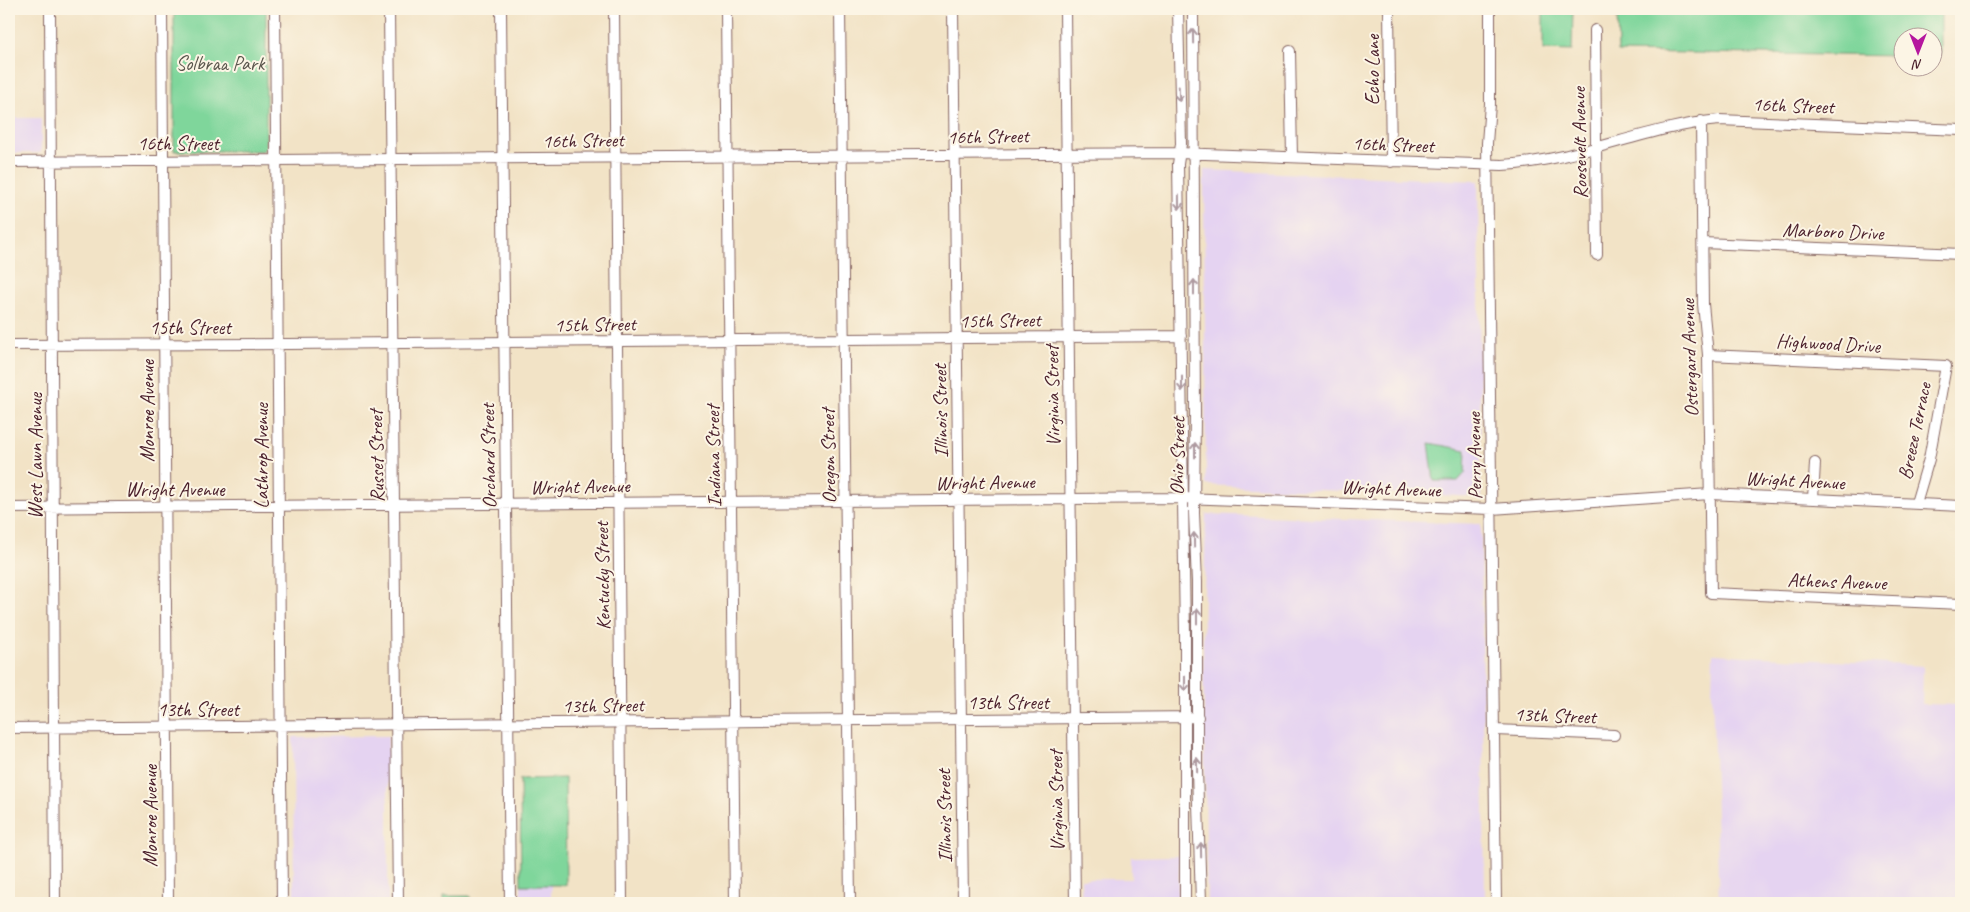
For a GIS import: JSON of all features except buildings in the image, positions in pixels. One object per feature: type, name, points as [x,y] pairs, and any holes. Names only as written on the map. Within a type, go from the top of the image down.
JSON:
[{"type":"street","name":"West Lawn Avenue","points":[[50,9],[55,903]]},
{"type":"street","name":"Monroe Avenue","points":[[162,9],[168,903]]},
{"type":"street","name":"Lathrop Avenue","points":[[275,9],[282,903]]},
{"type":"street","name":"Russet Street","points":[[389,9],[398,903]]},
{"type":"street","name":"Orchard Street","points":[[501,9],[510,903]]},
{"type":"street","name":"Kentucky Street","points":[[614,9],[622,903]]},
{"type":"street","name":"Indiana Street","points":[[726,9],[735,903]]},
{"type":"street","name":"Oregon Street","points":[[840,9],[850,903]]},
{"type":"street","name":"Illinois Street","points":[[953,9],[963,903]]},
{"type":"street","name":"Virginia Street","points":[[1065,9],[1075,903]]},
{"type":"street","name":"Ohio Street","points":[[1178,9],[1185,903]]},
{"type":"street","name":"Ohio Street","points":[[1193,9],[1194,499],[1198,717],[1197,770],[1200,813],[1201,903]]},
{"type":"street","name":"Echo Lane","points":[[1390,9],[1391,162]]},
{"type":"street","name":"Perry Avenue","points":[[1490,9],[1490,104],[1487,165],[1496,903]]},
{"type":"street","name":"Roosevelt Avenue","points":[[1595,30],[1597,255]]},
{"type":"street","points":[[1290,51],[1292,158]]},
{"type":"street","name":"16th Street","points":[[9,162],[1194,153],[1487,165],[1541,161],[1701,122],[1734,120],[1961,130]]},
{"type":"street","name":"Ostergard Avenue","points":[[1701,122],[1703,304],[1708,355],[1711,593]]},
{"type":"street","name":"Marboro Drive","points":[[1703,243],[1961,254]]},
{"type":"street","name":"15th Street","points":[[9,345],[1181,336]]},
{"type":"street","name":"Highwood Drive","points":[[1708,355],[1946,366]]},
{"type":"street","name":"Breeze Terrace","points":[[1916,503],[1929,459],[1946,366]]},
{"type":"street","points":[[1181,407],[1195,414]]},
{"type":"street","points":[[1813,499],[1815,463]]},
{"type":"street","name":"Wright Avenue","points":[[9,508],[1182,498],[1492,509],[1710,494],[1961,506]]},
{"type":"street","name":"Athens Avenue","points":[[1711,593],[1961,604]]},
{"type":"street","name":"13th Street","points":[[9,728],[1198,717]]},
{"type":"street","name":"13th Street","points":[[1495,730],[1614,735]]},
{"type":"shaded area","points":[[9,118],[41,118],[41,153],[9,153]]},
{"type":"shaded area","points":[[1204,170],[1478,181],[1481,497],[1206,485]]},
{"type":"shaded area","points":[[1206,514],[1481,524],[1485,903],[1207,903],[1203,643]]},
{"type":"shaded area","points":[[1713,654],[1923,666],[1922,704],[1961,705],[1961,903],[1719,903],[1712,691]]},
{"type":"shaded area","points":[[388,736],[388,903],[294,903],[293,737]]},
{"type":"shaded area","points":[[1180,856],[1177,903],[1082,903],[1081,879],[1131,879],[1131,857]]},
{"type":"shaded area","points":[[521,885],[551,885],[551,903],[521,903]]},
{"type":"green space","points":[[1543,9],[1573,9],[1572,51],[1543,50]]},
{"type":"green space","points":[[1617,9],[1941,9],[1941,28],[1892,28],[1892,56],[1618,52]]},
{"type":"green space","name":"Solbraa Park","points":[[266,10],[266,146],[263,151],[174,151],[174,11]]},
{"type":"green space","points":[[1429,443],[1466,450],[1465,473],[1458,481],[1434,481]]},
{"type":"green space","points":[[565,778],[566,885],[521,885],[520,779]]},
{"type":"green space","points":[[443,896],[470,896],[470,903],[443,903]]}]
